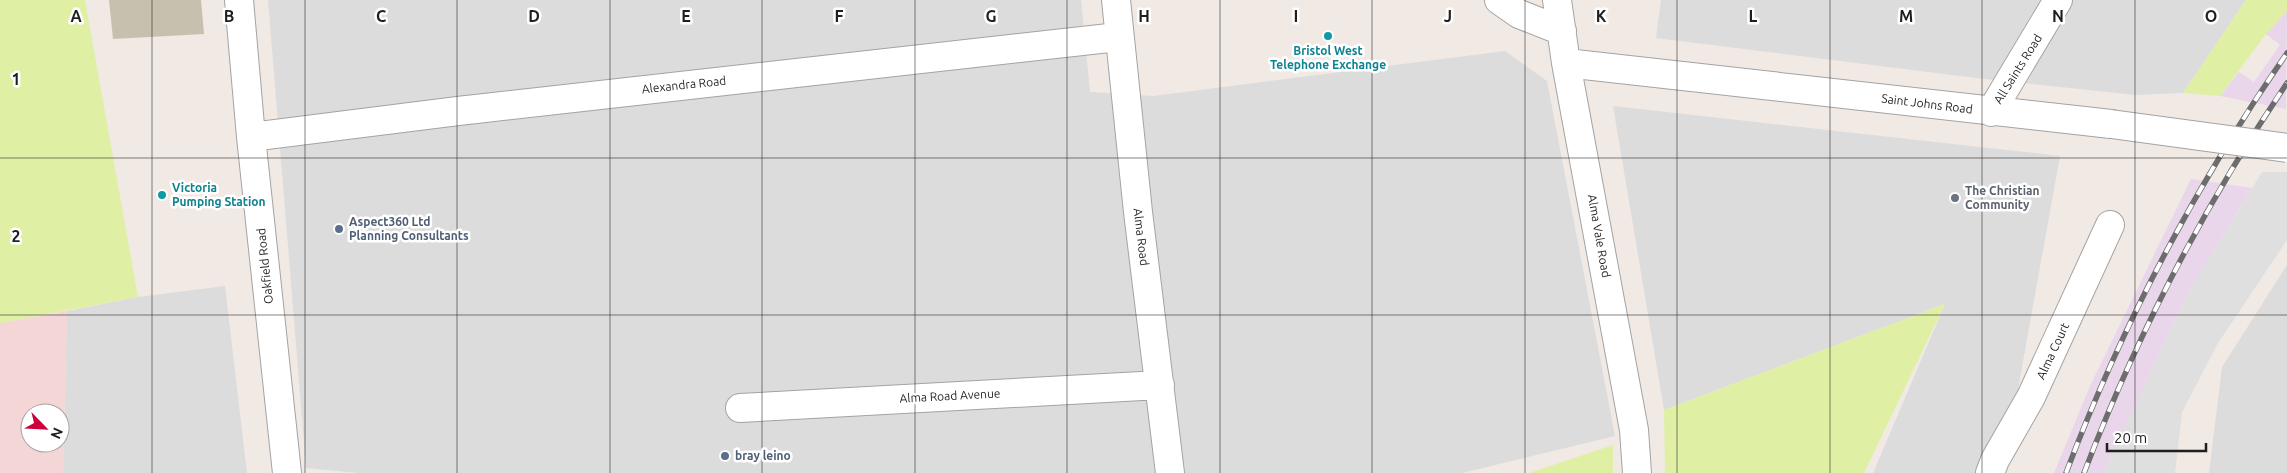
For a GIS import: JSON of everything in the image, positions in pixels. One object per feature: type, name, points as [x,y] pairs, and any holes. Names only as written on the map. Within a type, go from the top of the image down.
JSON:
[{"type":"street","name":"Oakfield Road","points":[[239,0],[251,137],[287,473]]},
{"type":"street","name":"Alma Road","points":[[1116,0],[1118,37],[1170,473]]},
{"type":"street","points":[[1499,0],[1519,14],[1562,32]]},
{"type":"street","name":"Alma Vale Road","points":[[1557,0],[1566,64],[1634,430],[1637,473]]},
{"type":"street","name":"All Saints Road","points":[[1991,112],[2058,0]]},
{"type":"street","name":"Alexandra Road","points":[[251,137],[458,111],[1118,37]]},
{"type":"street","name":"Saint Johns Road","points":[[1566,64],[2111,124],[2287,148]]},
{"type":"street","name":"Alma Court","points":[[1990,473],[1994,460],[2031,397],[2110,226]]},
{"type":"street","name":"Alma Road Avenue","points":[[740,408],[1160,385]]},
{"type":"shaded area","points":[[109,0],[201,0],[204,34],[113,39]]},
{"type":"shaded area","points":[[268,0],[1081,0],[1090,92],[1153,96],[1505,51],[1547,81],[1615,436],[1462,473],[359,473],[306,468]]},
{"type":"shaded area","points":[[1661,0],[2246,0],[2183,93],[2135,95],[1976,78],[1656,38]]},
{"type":"shaded area","points":[[2287,11],[2286,109],[2220,96],[2239,72],[2254,82],[2280,45],[2266,34]]},
{"type":"shaded area","points":[[1613,106],[2060,156],[2013,417],[1982,473],[1873,473],[1945,304],[1664,410]]},
{"type":"shaded area","points":[[2262,172],[2287,172],[2287,240],[2218,343],[2182,412],[2175,473],[2104,473],[2184,301]]},
{"type":"shaded area","points":[[2191,179],[2252,188],[2184,301],[2104,473],[2054,473],[2090,386]]},
{"type":"shaded area","points":[[2287,265],[2287,473],[2209,473],[2222,367]]},
{"type":"shaded area","points":[[225,286],[247,473],[63,473],[63,453],[70,453],[70,403],[65,403],[67,311],[138,297]]},
{"type":"shaded area","points":[[67,311],[65,403],[20,403],[20,453],[63,453],[63,473],[0,473],[0,323]]},
{"type":"green space","points":[[0,0],[85,0],[138,297],[0,323]]},
{"type":"green space","points":[[2246,0],[2287,0],[2287,11],[2266,34],[2220,96],[2183,93]]},
{"type":"green space","points":[[1945,304],[1864,473],[1665,473],[1664,410]]},
{"type":"green space","points":[[1613,445],[1613,473],[1529,473]]},
{"type":"railway","points":[[2066,473],[2112,363],[2164,256],[2222,153],[2287,53]]},
{"type":"railway","points":[[2084,473],[2126,372],[2174,272],[2228,176],[2287,83]]},
{"type":"place","name":"Bristol West Telephone Exchange","points":[[1328,36]]},
{"type":"place","name":"Victoria Pumping Station","points":[[162,195]]},
{"type":"place","name":"The Christian Community","points":[[1955,198]]},
{"type":"place","name":"Aspect360 Ltd Planning Consultants","points":[[339,229]]},
{"type":"place","name":"bray leino","points":[[725,456]]}]
